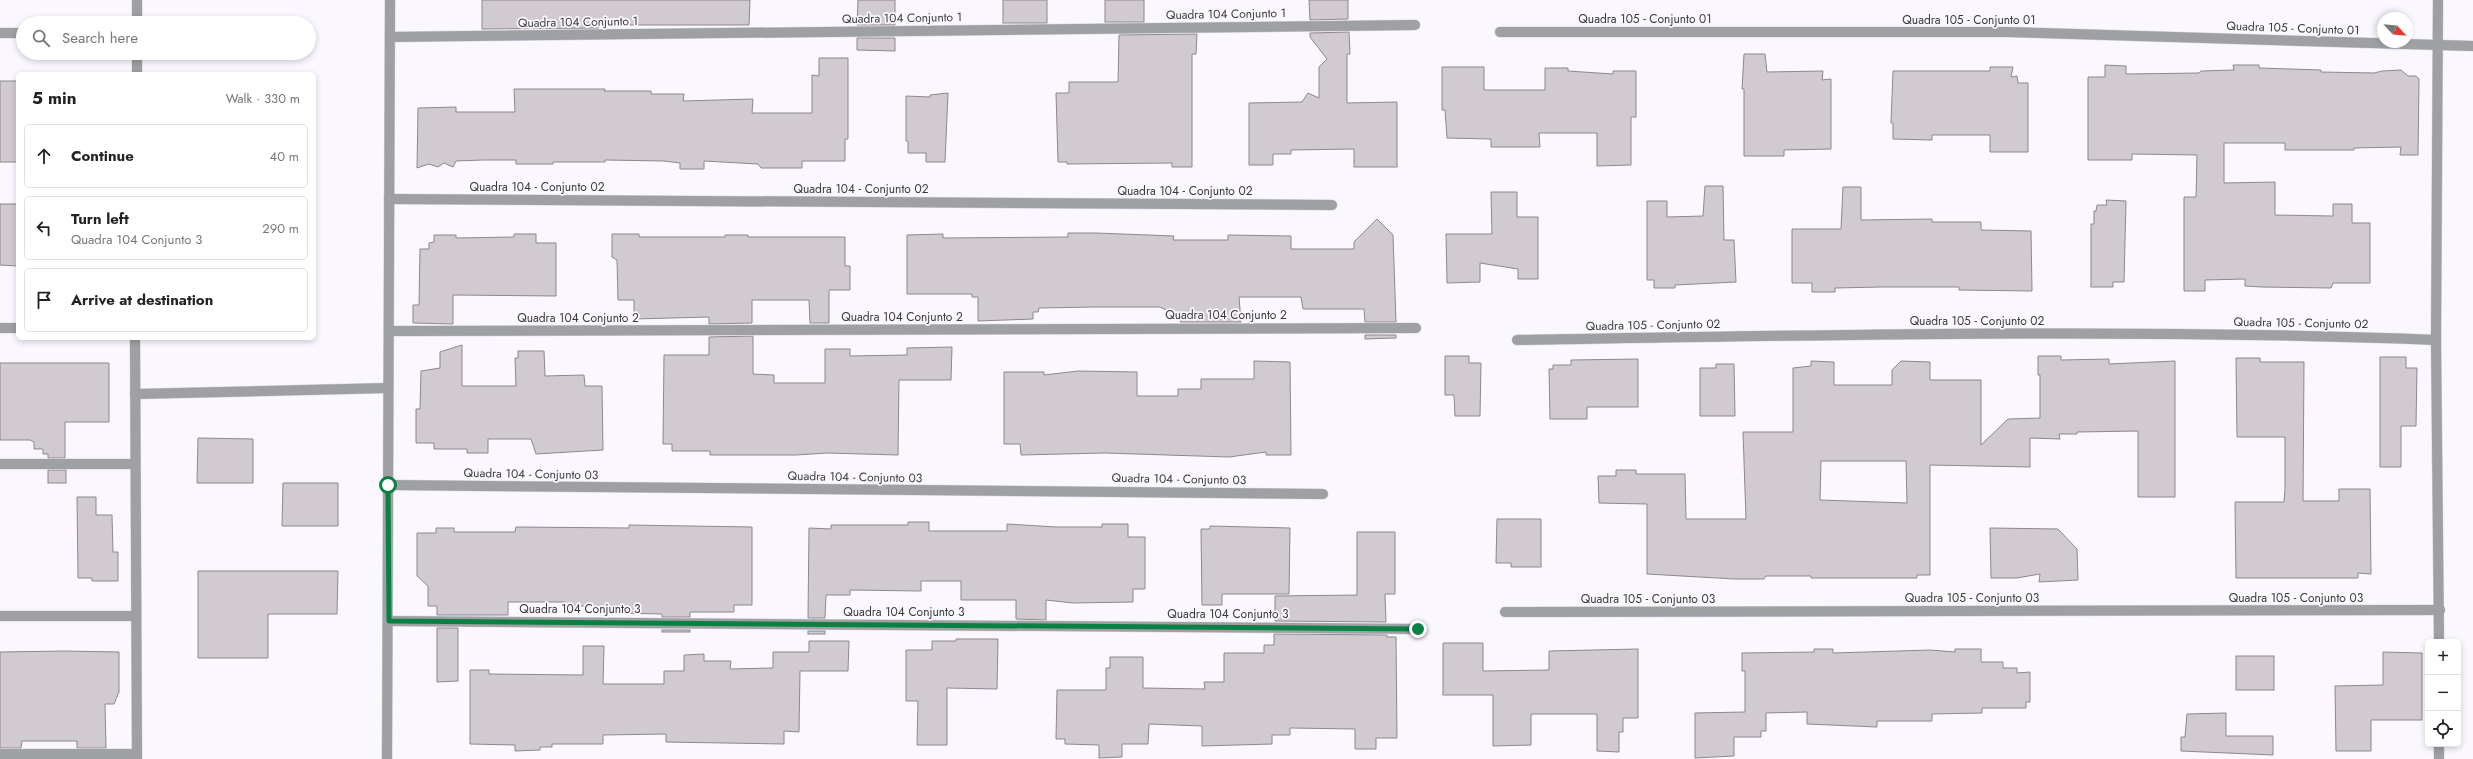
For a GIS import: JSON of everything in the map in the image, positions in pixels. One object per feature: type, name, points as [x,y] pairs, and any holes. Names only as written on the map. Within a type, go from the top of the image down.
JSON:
[{"type":"street","points":[[137,0],[137,16]]},
{"type":"street","points":[[387,759],[389,621],[388,388],[390,0]]},
{"type":"street","points":[[2438,0],[2436,340],[2440,639]]},
{"type":"street","name":"Quadra 104 Conjunto 1","points":[[390,37],[1415,25]]},
{"type":"street","name":"Quadra 105 - Conjunto 01","points":[[1500,32],[2006,32],[2473,46]]},
{"type":"street","points":[[0,33],[16,33]]},
{"type":"street","points":[[137,60],[137,72]]},
{"type":"street","name":"Quadra 104 - Conjunto 02","points":[[389,199],[1332,204]]},
{"type":"street","points":[[0,328],[16,328]]},
{"type":"street","name":"Quadra 104 Conjunto 2","points":[[389,332],[1416,328]]},
{"type":"street","name":"Quadra 105 - Conjunto 02","points":[[1517,340],[1975,333],[2322,336],[2436,340]]},
{"type":"street","points":[[0,754],[137,757],[135,340]]},
{"type":"street","points":[[135,394],[388,388]]},
{"type":"street","points":[[0,464],[135,464]]},
{"type":"street","name":"Quadra 104 - Conjunto 03","points":[[388,485],[1323,494]]},
{"type":"street","name":"Quadra 105 - Conjunto 03","points":[[1505,612],[2440,610]]},
{"type":"street","points":[[0,616],[136,616]]},
{"type":"street","name":"Quadra 104 Conjunto 3","points":[[389,621],[1418,629]]},
{"type":"street","points":[[2439,747],[2439,759]]},
{"type":"building","points":[[482,0],[750,0],[749,25],[599,25],[599,28],[482,29]]},
{"type":"building","points":[[858,0],[895,0],[895,25],[857,25]]},
{"type":"building","points":[[1003,0],[1047,0],[1047,23],[1003,23]]},
{"type":"building","points":[[1105,0],[1144,0],[1144,22],[1105,22]]},
{"type":"building","points":[[1309,0],[1348,0],[1348,19],[1310,20]]},
{"type":"building","points":[[1349,32],[1350,54],[1347,54],[1347,103],[1397,102],[1397,167],[1354,167],[1354,149],[1291,150],[1291,154],[1273,154],[1273,165],[1249,165],[1249,103],[1302,102],[1308,93],[1319,98],[1319,67],[1327,59],[1310,37],[1310,33]]},
{"type":"building","points":[[1197,34],[1196,54],[1192,54],[1192,167],[1172,167],[1172,163],[1067,164],[1067,162],[1058,162],[1056,93],[1069,93],[1069,82],[1118,82],[1119,35]]},
{"type":"building","points":[[857,38],[895,38],[895,51],[857,50]]},
{"type":"building","points":[[1744,54],[1765,54],[1767,72],[1823,71],[1822,80],[1831,79],[1831,149],[1784,150],[1784,156],[1744,156],[1744,89],[1742,89]]},
{"type":"building","points":[[819,58],[848,58],[848,139],[845,139],[845,161],[802,161],[802,168],[761,168],[758,164],[704,161],[704,169],[680,169],[680,163],[664,161],[605,160],[605,162],[516,164],[516,160],[483,160],[456,161],[453,167],[444,163],[438,167],[429,164],[417,168],[418,108],[456,107],[456,112],[515,112],[514,89],[605,89],[604,91],[651,91],[651,94],[684,94],[683,101],[753,99],[752,113],[812,113],[812,75],[819,76]]},
{"type":"building","points":[[2105,65],[2126,66],[2126,74],[2199,73],[2201,71],[2234,70],[2233,65],[2259,65],[2259,68],[2321,70],[2321,72],[2374,73],[2401,70],[2408,76],[2416,76],[2419,79],[2418,155],[2400,155],[2401,147],[2354,148],[2354,150],[2285,150],[2285,143],[2224,143],[2224,183],[2275,182],[2275,215],[2333,216],[2333,204],[2352,204],[2352,223],[2370,223],[2370,283],[2333,283],[2331,288],[2262,287],[2245,286],[2245,279],[2205,280],[2205,291],[2184,291],[2184,197],[2196,197],[2197,155],[2132,154],[2132,160],[2088,160],[2088,77],[2105,77]]},
{"type":"building","points":[[1442,67],[1484,67],[1484,90],[1545,90],[1545,68],[1568,68],[1568,71],[1613,74],[1613,71],[1636,71],[1636,117],[1631,117],[1631,165],[1597,166],[1597,133],[1539,133],[1540,147],[1491,147],[1491,139],[1447,138],[1445,110],[1442,110]]},
{"type":"building","points":[[1990,67],[2013,67],[2011,77],[2017,76],[2018,83],[2028,83],[2028,152],[1990,152],[1990,135],[1932,135],[1932,140],[1893,139],[1893,123],[1891,123],[1893,71],[1990,71]]},
{"type":"building","points":[[0,81],[16,81],[16,162],[0,162]]},
{"type":"building","points":[[948,93],[945,162],[926,162],[926,153],[908,153],[908,141],[906,141],[906,96],[930,97],[930,95]]},
{"type":"building","points":[[1705,186],[1723,186],[1724,240],[1734,240],[1736,282],[1675,285],[1675,288],[1654,288],[1654,280],[1647,280],[1647,201],[1667,201],[1667,217],[1703,216]]},
{"type":"building","points":[[1843,187],[1861,187],[1861,220],[1932,219],[1932,222],[1981,222],[1981,230],[2031,231],[2032,291],[1959,290],[1959,287],[1881,287],[1835,288],[1835,292],[1812,292],[1812,283],[1792,283],[1792,229],[1841,229]]},
{"type":"building","points":[[1491,192],[1517,192],[1517,217],[1538,217],[1538,279],[1518,279],[1518,269],[1480,263],[1480,282],[1447,283],[1446,234],[1492,234]]},
{"type":"building","points":[[2106,200],[2126,201],[2124,282],[2113,282],[2113,287],[2091,287],[2091,224],[2094,224],[2094,211],[2096,211],[2097,205],[2107,205]]},
{"type":"building","points":[[0,204],[16,204],[16,266],[0,265]]},
{"type":"building","points":[[1377,219],[1393,235],[1396,322],[1365,322],[1364,309],[1303,309],[1301,297],[1239,297],[1241,322],[1180,322],[1182,318],[1160,307],[1039,308],[1038,312],[1033,312],[1033,319],[978,321],[978,297],[972,297],[972,294],[907,294],[907,235],[943,234],[943,238],[1068,237],[1068,233],[1096,233],[1174,236],[1173,240],[1228,240],[1228,235],[1291,236],[1291,249],[1354,249],[1354,242]]},
{"type":"building","points":[[514,234],[536,234],[536,243],[556,243],[556,296],[453,295],[453,324],[413,323],[413,305],[419,305],[420,249],[429,249],[429,243],[434,242],[434,235],[456,235],[456,238],[514,237]]},
{"type":"building","points":[[612,234],[639,234],[639,237],[725,237],[725,235],[748,235],[748,237],[845,237],[845,266],[850,266],[850,290],[829,290],[829,323],[810,323],[809,300],[752,300],[752,323],[709,324],[709,317],[634,319],[634,300],[618,300],[617,260],[612,257]]},
{"type":"building","points":[[1365,335],[1396,335],[1396,338],[1365,339]]},
{"type":"building","points":[[753,336],[753,374],[774,375],[774,383],[825,383],[825,349],[850,349],[850,356],[907,355],[907,348],[952,347],[951,380],[899,380],[898,455],[827,453],[796,455],[710,455],[710,451],[672,451],[672,444],[663,444],[664,355],[709,355],[709,337]]},
{"type":"building","points":[[462,345],[462,386],[516,386],[515,358],[518,358],[518,351],[544,351],[545,376],[584,375],[585,386],[602,386],[603,450],[536,454],[531,439],[488,439],[488,453],[467,453],[467,449],[434,449],[434,443],[416,443],[416,409],[420,409],[421,371],[440,368],[440,352]]},
{"type":"building","points":[[1445,356],[1469,356],[1469,363],[1481,363],[1480,416],[1455,416],[1454,395],[1445,395]]},
{"type":"building","points":[[2038,356],[2061,356],[2061,360],[2109,359],[2109,364],[2175,361],[2175,497],[2138,497],[2138,431],[2077,432],[2077,434],[2059,434],[2060,439],[2030,438],[2030,467],[1930,465],[1930,575],[1917,575],[1917,578],[1811,578],[1811,576],[1766,576],[1764,579],[1735,579],[1647,574],[1647,504],[1599,503],[1598,476],[1616,476],[1616,470],[1636,470],[1636,474],[1685,474],[1686,519],[1746,519],[1743,432],[1793,432],[1793,368],[1811,366],[1811,361],[1834,362],[1834,385],[1892,385],[1892,370],[1901,361],[1930,362],[1930,380],[1981,380],[1981,445],[2008,419],[2040,418],[2040,375],[2038,375]],"holes":[[[1821,461],[1906,461],[1907,503],[1820,500]]]},
{"type":"building","points":[[2380,357],[2406,357],[2406,368],[2417,368],[2416,426],[2401,426],[2401,467],[2380,467]]},
{"type":"building","points":[[2236,358],[2260,358],[2260,362],[2304,362],[2303,501],[2339,501],[2339,489],[2370,489],[2371,574],[2358,573],[2358,578],[2236,578],[2235,502],[2284,502],[2285,437],[2237,437]]},
{"type":"building","points":[[1638,359],[1638,407],[1587,407],[1587,419],[1550,419],[1549,369],[1553,369],[1553,365],[1571,365],[1571,360]]},
{"type":"building","points":[[1254,361],[1290,362],[1291,455],[1266,455],[1266,452],[1229,457],[1105,453],[1021,455],[1020,444],[1004,444],[1004,372],[1044,372],[1044,375],[1078,371],[1137,372],[1137,396],[1178,396],[1178,389],[1201,389],[1201,379],[1254,379]]},
{"type":"building","points":[[0,363],[109,363],[109,422],[65,422],[65,458],[48,458],[48,454],[43,454],[43,449],[34,449],[34,442],[30,440],[0,440]]},
{"type":"building","points":[[1716,364],[1734,364],[1735,416],[1700,416],[1700,368],[1716,368]]},
{"type":"building","points":[[198,438],[253,439],[253,483],[197,483]]},
{"type":"building","points":[[48,470],[66,470],[66,483],[48,483]]},
{"type":"building","points":[[283,483],[338,483],[338,526],[282,526]]},
{"type":"building","points":[[77,497],[96,497],[96,515],[112,515],[113,552],[118,552],[118,581],[92,581],[92,578],[78,578]]},
{"type":"building","points":[[1497,519],[1541,519],[1541,567],[1511,567],[1511,563],[1496,563]]},
{"type":"building","points":[[908,522],[929,522],[929,531],[1007,531],[1007,524],[1056,527],[1102,527],[1102,524],[1128,524],[1128,537],[1145,537],[1145,589],[1133,589],[1133,602],[1073,603],[1046,600],[1046,620],[1016,619],[1016,600],[961,600],[961,581],[921,581],[921,591],[850,590],[850,595],[826,595],[825,618],[808,618],[809,528],[831,529],[831,525],[908,525]]},
{"type":"building","points":[[629,525],[752,527],[752,605],[734,605],[734,612],[690,612],[690,617],[662,617],[662,614],[619,613],[619,606],[565,606],[565,602],[508,602],[508,615],[437,615],[437,606],[428,606],[428,586],[417,576],[417,533],[436,533],[436,528],[454,528],[454,532],[515,532],[516,527],[629,528]]},
{"type":"building","points":[[1210,526],[1290,528],[1289,594],[1222,594],[1222,605],[1202,605],[1201,529],[1210,529]]},
{"type":"building","points":[[1990,528],[2058,529],[2077,549],[2078,580],[2039,582],[2040,574],[2017,578],[1991,578]]},
{"type":"building","points":[[1357,532],[1395,532],[1395,594],[1385,594],[1386,622],[1275,621],[1275,596],[1357,595]]},
{"type":"building","points":[[198,571],[338,571],[337,614],[268,614],[268,658],[198,658]]},
{"type":"building","points":[[437,628],[458,628],[458,681],[437,682]]},
{"type":"building","points":[[662,630],[690,630],[690,632],[662,632]]},
{"type":"building","points":[[808,631],[825,631],[825,634],[808,634]]},
{"type":"building","points":[[1274,634],[1387,635],[1387,637],[1396,637],[1397,738],[1376,738],[1376,749],[1355,749],[1355,729],[1290,728],[1290,735],[1272,735],[1272,744],[1202,746],[1202,726],[1149,724],[1148,744],[1122,744],[1122,757],[1099,758],[1099,745],[1065,744],[1065,739],[1056,739],[1057,690],[1106,690],[1106,668],[1110,668],[1110,657],[1143,657],[1143,688],[1205,689],[1204,682],[1224,682],[1224,653],[1264,653],[1264,645],[1274,645]]},
{"type":"building","points":[[956,639],[998,639],[997,689],[947,688],[947,745],[917,745],[918,701],[906,701],[906,650],[932,650],[932,641],[956,641]]},
{"type":"building","points":[[809,641],[849,641],[848,671],[800,671],[799,732],[784,731],[784,744],[666,742],[666,734],[603,735],[603,744],[552,744],[552,747],[540,747],[540,750],[515,751],[515,745],[470,744],[470,670],[489,670],[489,674],[583,675],[583,646],[604,646],[603,684],[664,684],[664,671],[684,671],[684,655],[704,654],[704,661],[731,661],[730,669],[773,668],[773,652],[809,652]]},
{"type":"building","points":[[1443,643],[1483,643],[1483,671],[1549,670],[1549,651],[1638,649],[1638,718],[1623,718],[1623,732],[1619,732],[1619,752],[1597,751],[1597,714],[1531,714],[1531,745],[1493,746],[1493,695],[1443,695]]},
{"type":"building","points":[[1814,649],[1833,649],[1833,653],[1930,650],[1955,652],[1955,649],[1981,649],[1981,662],[2003,662],[2003,668],[2017,668],[2017,673],[2030,672],[2030,702],[2026,702],[2026,708],[1982,708],[1982,713],[1932,714],[1932,721],[1877,721],[1877,727],[1807,724],[1807,712],[1766,713],[1766,731],[1761,731],[1761,737],[1734,737],[1734,756],[1695,758],[1695,713],[1745,712],[1745,671],[1742,671],[1742,653],[1814,652]]},
{"type":"building","points":[[0,652],[119,652],[119,692],[114,704],[105,704],[106,748],[77,748],[77,741],[22,741],[21,748],[0,748]]},
{"type":"building","points":[[2383,652],[2422,653],[2422,720],[2371,720],[2371,751],[2336,751],[2335,686],[2383,685]]},
{"type":"building","points":[[2236,656],[2274,656],[2274,690],[2236,690]]},
{"type":"building","points":[[2226,713],[2226,736],[2273,736],[2273,755],[2181,751],[2181,737],[2185,737],[2187,714]]},
{"type":"route","points":[[388,485],[389,621],[1418,629]]}]
